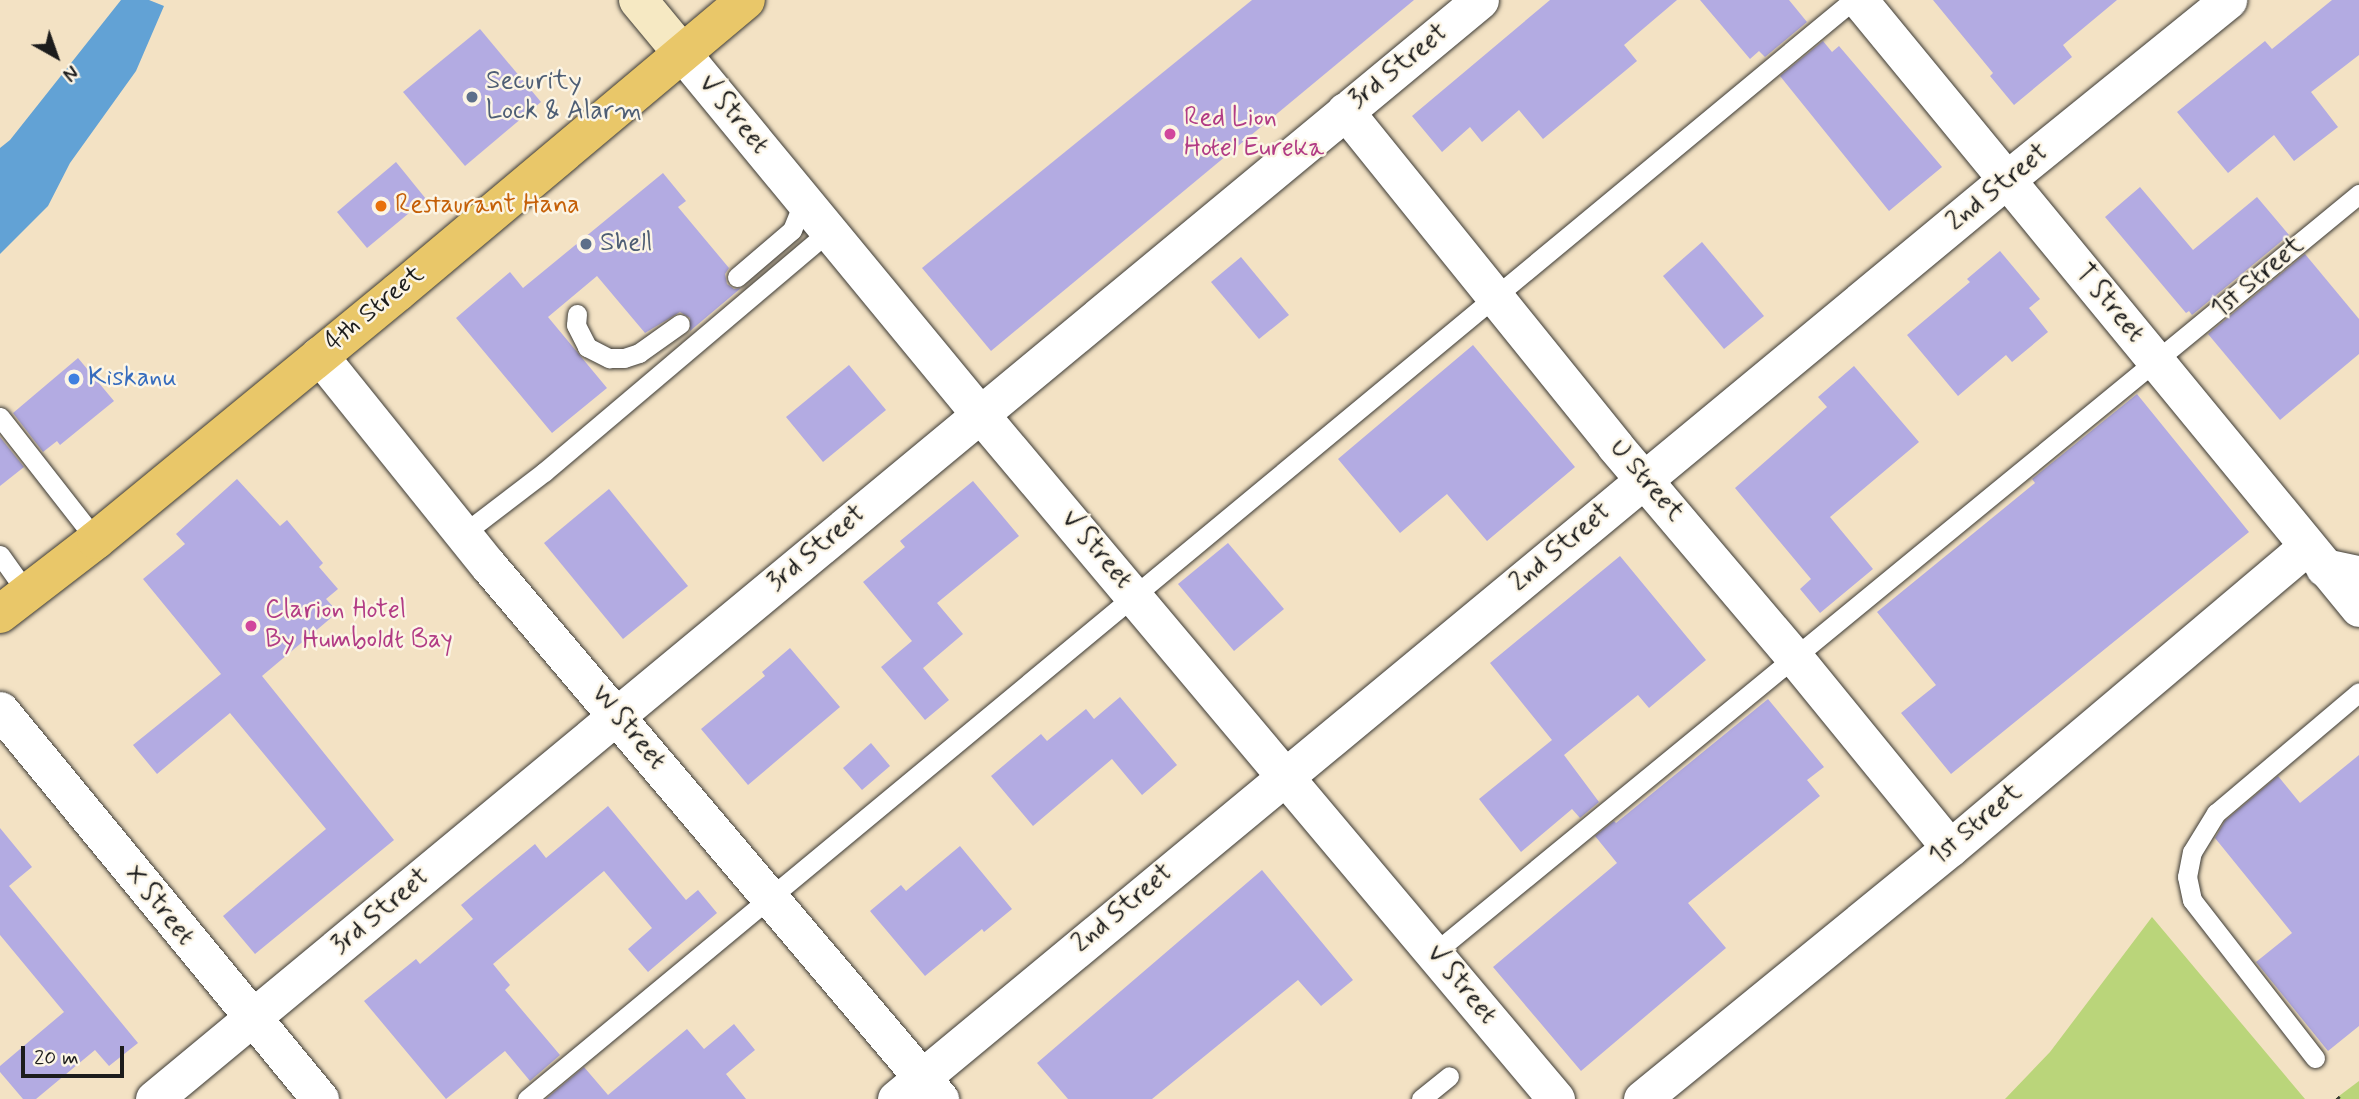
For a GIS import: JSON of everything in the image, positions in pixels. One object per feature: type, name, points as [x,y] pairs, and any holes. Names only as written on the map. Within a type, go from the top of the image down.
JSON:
[{"type":"highway","name":"4th Street","points":[[14,603],[96,540],[746,0]]},
{"type":"main road","name":"V Street","points":[[638,0],[682,53]]},
{"type":"street","name":"3rd Street","points":[[154,1099],[1480,0]]},
{"type":"street","name":"T Street","points":[[1859,0],[2157,362],[2330,564],[2359,608]]},
{"type":"street","name":"2nd Street","points":[[919,1092],[1285,775],[2228,0]]},
{"type":"street","name":"V Street","points":[[682,53],[980,414],[1556,1099]]},
{"type":"street","name":"U Street","points":[[1345,111],[1644,480],[1795,658],[1950,848]]},
{"type":"street","name":"W Street","points":[[319,355],[463,534],[769,898],[919,1092]]},
{"type":"street","name":"1st Street","points":[[1642,1099],[1950,848],[2330,564]]},
{"type":"street","name":"X Street","points":[[0,710],[320,1099]]},
{"type":"lane","points":[[527,1099],[1853,0]]},
{"type":"lane","name":"1st Street","points":[[1434,953],[2359,194]]},
{"type":"lane","points":[[737,277],[792,230],[804,201]]},
{"type":"lane","points":[[463,534],[544,472],[829,232]]},
{"type":"lane","points":[[577,314],[576,325],[587,347],[609,358],[624,358],[639,353],[680,324]]},
{"type":"lane","points":[[0,417],[96,540]]},
{"type":"lane","points":[[0,555],[14,603]]},
{"type":"lane","points":[[2315,1058],[2192,900],[2187,877],[2192,852],[2216,813],[2359,692]]},
{"type":"lane","points":[[1421,1099],[1449,1076]]},
{"type":"green space","points":[[2152,917],[2305,1099],[2005,1099],[2050,1052]]},
{"type":"green space","points":[[2359,1081],[2359,1099],[2335,1099]]},
{"type":"water","points":[[121,0],[149,0],[164,6],[136,71],[70,163],[48,206],[0,254],[0,148],[10,140]]},
{"type":"building","name":"Red Lion Hotel Eureka","points":[[1252,0],[1414,0],[991,351],[922,268]]},
{"type":"building","points":[[1550,0],[1677,0],[1624,45],[1637,61],[1543,139],[1519,110],[1482,142],[1470,127],[1442,152],[1412,116]]},
{"type":"building","points":[[1700,0],[1789,0],[1807,22],[1765,57],[1759,51],[1750,59]]},
{"type":"building","points":[[1933,0],[2117,0],[2063,45],[2072,57],[2014,105],[1990,76],[1993,73]]},
{"type":"building","points":[[2332,0],[2359,0],[2359,55],[2311,92],[2338,127],[2294,161],[2274,135],[2228,173],[2177,112],[2265,41],[2272,49]]},
{"type":"building","name":"Security Lock & Alarm","points":[[480,29],[541,102],[465,166],[403,92]]},
{"type":"building","points":[[1823,41],[1832,52],[1839,46],[1942,167],[1889,211],[1780,76]]},
{"type":"building","name":"Restaurant Hana","points":[[396,162],[426,199],[367,248],[337,212]]},
{"type":"building","points":[[663,173],[686,201],[678,207],[729,268],[725,274],[727,284],[734,289],[741,288],[690,331],[690,318],[680,312],[645,333],[597,276],[548,317],[607,388],[552,433],[456,318],[510,272],[523,288]]},
{"type":"building","points":[[2140,187],[2193,250],[2257,197],[2289,235],[2192,315],[2189,311],[2186,313],[2105,217]]},
{"type":"building","points":[[1702,242],[1764,316],[1724,349],[1663,276]]},
{"type":"building","points":[[2000,251],[2040,299],[2029,308],[2048,332],[2012,362],[2006,355],[1958,396],[1907,335],[1970,282],[1967,279]]},
{"type":"building","points":[[2305,254],[2359,319],[2359,354],[2280,420],[2208,334]]},
{"type":"building","points":[[1241,257],[1289,315],[1259,339],[1211,282]]},
{"type":"building","points":[[1473,345],[1575,467],[1487,541],[1447,494],[1400,533],[1338,459]]},
{"type":"building","name":"Kiskanu","points":[[78,358],[114,401],[60,445],[57,441],[43,452],[13,413]]},
{"type":"building","points":[[849,365],[886,410],[823,462],[786,417]]},
{"type":"building","points":[[1854,366],[1919,442],[1830,517],[1873,569],[1820,613],[1800,589],[1811,579],[1735,488],[1827,407],[1818,397]]},
{"type":"building","points":[[2137,394],[2249,532],[1951,774],[1901,713],[1936,685],[1877,612],[2035,483],[2032,479]]},
{"type":"building","points":[[0,437],[24,467],[0,486]]},
{"type":"building","points":[[237,479],[280,526],[287,520],[323,563],[319,567],[338,589],[326,599],[338,612],[262,676],[394,840],[255,954],[223,916],[326,829],[230,713],[157,774],[133,745],[221,674],[143,579],[185,544],[176,534]]},
{"type":"building","points":[[973,481],[1019,536],[937,603],[963,634],[923,668],[949,700],[925,720],[881,667],[912,641],[863,582],[905,547],[900,541]]},
{"type":"building","points":[[609,489],[688,586],[623,639],[544,543]]},
{"type":"building","points":[[1228,543],[1284,609],[1234,651],[1178,584]]},
{"type":"building","points":[[1620,556],[1706,660],[1649,708],[1638,695],[1564,755],[1599,802],[1580,818],[1572,809],[1521,852],[1479,799],[1552,740],[1490,663]]},
{"type":"building","points":[[790,648],[840,707],[748,785],[701,729],[765,676],[762,672]]},
{"type":"building","points":[[1120,697],[1177,765],[1142,795],[1112,759],[1033,826],[991,776],[1041,734],[1047,741],[1086,709],[1094,719]]},
{"type":"building","points":[[1768,699],[1824,767],[1807,780],[1820,796],[1688,903],[1726,948],[1581,1071],[1493,967],[1617,863],[1595,836],[1614,821],[1616,823]]},
{"type":"building","points":[[871,743],[890,766],[862,790],[843,768]]},
{"type":"building","points":[[2359,755],[2359,1026],[2328,1051],[2256,962],[2292,933],[2215,838],[2225,821],[2278,776],[2300,803]]},
{"type":"building","points":[[608,806],[686,900],[698,890],[717,913],[648,972],[628,949],[652,928],[604,871],[493,964],[510,985],[505,990],[560,1055],[530,1081],[505,1051],[446,1099],[364,1001],[416,959],[420,964],[473,919],[461,905],[535,844],[546,858]]},
{"type":"building","points":[[0,828],[32,867],[9,886],[138,1043],[109,1066],[95,1050],[36,1099],[23,1099],[0,1072],[0,1066],[64,1012],[0,935]]},
{"type":"building","points":[[960,846],[1012,909],[984,932],[982,929],[925,976],[870,911],[901,885],[906,891]]},
{"type":"building","points":[[1262,870],[1353,980],[1321,1006],[1298,980],[1152,1099],[1068,1099],[1037,1063]]},
{"type":"building","points":[[734,1024],[755,1050],[726,1074],[746,1099],[546,1099],[584,1067],[608,1095],[687,1029],[704,1049]]},
{"type":"place","name":"Security Lock & Alarm","points":[[472,97]]},
{"type":"place","name":"Red Lion Hotel Eureka","points":[[1170,134]]},
{"type":"place","name":"Restaurant Hana","points":[[381,206]]},
{"type":"place","name":"Shell","points":[[586,244]]},
{"type":"place","name":"Kiskanu","points":[[74,379]]},
{"type":"place","name":"Clarion Hotel By Humboldt Bay","points":[[251,626]]}]
